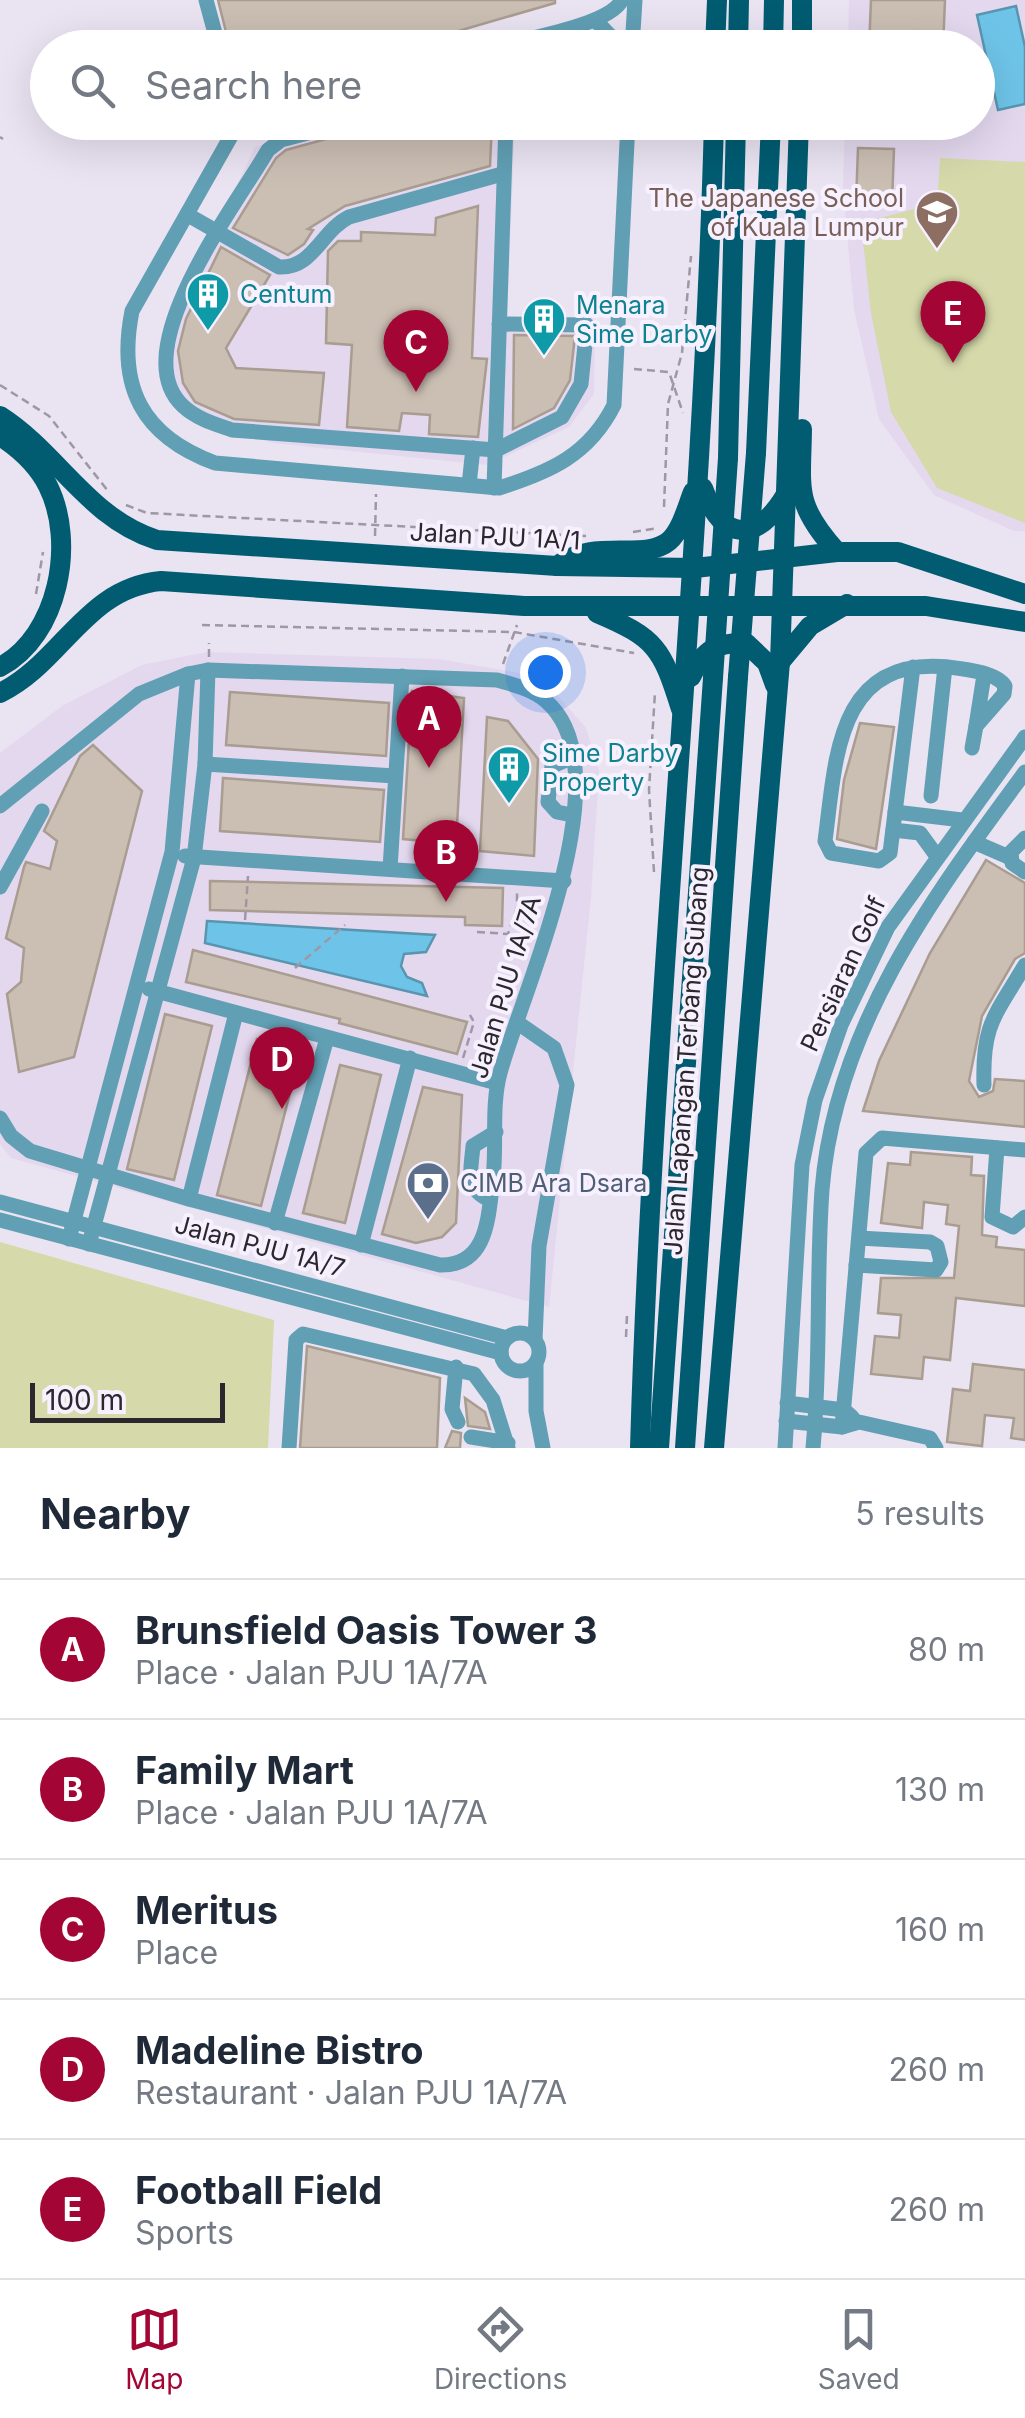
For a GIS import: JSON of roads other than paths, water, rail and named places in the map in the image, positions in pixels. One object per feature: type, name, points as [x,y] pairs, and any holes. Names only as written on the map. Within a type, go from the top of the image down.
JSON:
[{"type":"main road","points":[[716,30],[717,0]]},
{"type":"main road","points":[[738,30],[739,0]]},
{"type":"main road","points":[[773,30],[774,0]]},
{"type":"main road","points":[[803,30],[804,0]]},
{"type":"main road","points":[[640,1448],[647,1209],[693,610],[713,140]]},
{"type":"main road","name":"Jalan Lapangan Terbang Subang","points":[[659,1448],[728,458],[736,140]]},
{"type":"main road","name":"Jalan Lapangan Terbang Subang","points":[[686,1448],[756,452],[770,140]]},
{"type":"main road","points":[[714,1448],[780,662],[798,140]]},
{"type":"main road","points":[[794,273],[802,303],[804,340],[800,494],[806,514],[837,552]]},
{"type":"main road","name":"Jalan PJU 1A/1","points":[[0,416],[47,454],[85,498],[135,533],[157,540],[557,566],[695,568],[837,552],[898,552],[1025,594]]},
{"type":"main road","points":[[0,436],[36,465],[49,488],[61,548],[49,608],[39,630],[0,666]]},
{"type":"main road","points":[[699,479],[714,515],[723,526],[734,530],[748,529],[772,518],[786,494]]},
{"type":"main road","points":[[557,566],[580,550],[664,544],[674,534],[699,479]]},
{"type":"main road","points":[[0,693],[30,675],[90,610],[111,594],[144,582],[524,606],[693,610],[849,603],[956,609],[1025,622]]},
{"type":"main road","points":[[780,662],[810,626],[849,603]]},
{"type":"main road","points":[[584,607],[641,631],[664,660],[684,720]]},
{"type":"main road","points":[[686,688],[703,653],[732,642],[756,648],[777,691]]},
{"type":"street","points":[[206,0],[215,30]]},
{"type":"street","points":[[561,30],[616,11],[622,0]]},
{"type":"street","points":[[633,30],[635,0]]},
{"type":"street","points":[[595,20],[605,30]]},
{"type":"street","points":[[229,140],[132,312],[126,346],[135,396],[154,428],[180,450],[214,464],[494,488],[543,474],[580,452],[600,433],[614,406],[627,140]]},
{"type":"street","points":[[281,140],[268,150],[181,299],[164,349],[167,376],[180,404],[200,419],[232,430],[496,450],[562,417],[581,384],[586,324],[499,324]]},
{"type":"street","points":[[494,488],[505,140]]},
{"type":"street","points":[[188,215],[279,267],[292,268],[305,261],[337,223],[349,217],[502,174]]},
{"type":"street","points":[[176,238],[206,255]]},
{"type":"street","points":[[307,472],[309,436]]},
{"type":"street","points":[[469,485],[473,448]]},
{"type":"street","points":[[913,668],[890,853],[882,860],[836,855],[826,847],[841,730],[878,679],[913,668],[945,667],[1002,680],[1004,694],[976,726]]},
{"type":"street","points":[[931,796],[945,667]]},
{"type":"street","points":[[89,1244],[194,858],[206,764],[208,670]]},
{"type":"street","name":"Jalan PJU 1A/7A","points":[[0,806],[139,694],[208,670],[497,680],[525,688],[548,702],[573,756],[576,780],[564,881],[497,1083],[490,1200],[481,1246],[453,1264],[440,1265],[361,1245],[108,1176],[30,1150],[11,1136],[0,1118]]},
{"type":"street","points":[[69,1238],[172,852],[188,674]]},
{"type":"street","points":[[972,748],[984,675]]},
{"type":"street","points":[[390,869],[402,676]]},
{"type":"street","name":"Persiaran Golf","points":[[785,1448],[802,1165],[815,1100],[841,1025],[888,927],[1025,737]]},
{"type":"street","points":[[903,745],[936,748]]},
{"type":"street","points":[[572,815],[558,812],[548,802],[552,766],[573,756]]},
{"type":"street","points":[[206,764],[396,776]]},
{"type":"street","name":"Persiaran Golf","points":[[813,1448],[822,1187],[838,1100],[864,1027],[926,907],[1025,772]]},
{"type":"street","points":[[0,887],[42,811]]},
{"type":"street","points":[[895,812],[962,820]]},
{"type":"street","points":[[893,830],[920,833],[936,856]]},
{"type":"street","points":[[977,836],[1000,857],[1016,848],[1025,872]]},
{"type":"street","points":[[172,852],[194,858],[564,881]]},
{"type":"street","points":[[984,1086],[982,1054],[986,1031],[1025,965]]},
{"type":"street","points":[[136,986],[497,1083]]},
{"type":"street","points":[[189,1199],[236,1013]]},
{"type":"street","points":[[518,1023],[554,1048],[567,1084],[539,1246],[536,1411],[543,1448]]},
{"type":"street","points":[[841,1025],[864,1027]]},
{"type":"street","points":[[275,1222],[327,1038]]},
{"type":"street","points":[[361,1245],[410,1058]]},
{"type":"street","points":[[490,1200],[476,1194],[470,1184],[472,1146],[496,1132]]},
{"type":"street","points":[[851,1425],[844,1410],[866,1153],[871,1144],[882,1138],[1025,1150]]},
{"type":"street","points":[[997,1148],[992,1217],[1013,1227],[1025,1218]]},
{"type":"street","name":"Jalan PJU 1A/7","points":[[0,1202],[504,1346]]},
{"type":"street","name":"Jalan PJU 1A/7","points":[[0,1220],[327,1307],[504,1346]]},
{"type":"street","points":[[856,1265],[936,1270],[941,1262],[937,1246],[930,1242],[858,1238]]},
{"type":"street","points":[[321,1337],[327,1307]]},
{"type":"street","points":[[289,1448],[296,1340],[303,1334],[456,1366],[484,1385],[508,1445],[471,1437]]},
{"type":"street","points":[[535,1340],[524,1334],[504,1346],[536,1411]]},
{"type":"street","points":[[515,1371],[536,1363]]},
{"type":"street","points":[[456,1366],[452,1409],[458,1422]]},
{"type":"street","points":[[787,1403],[851,1425],[930,1438],[936,1448]]},
{"type":"street","points":[[786,1421],[844,1410]]},
{"type":"water","points":[[1016,6],[1025,47],[1025,104],[998,110],[995,30],[980,30],[977,15]]},
{"type":"water","points":[[207,921],[435,935],[426,952],[404,954],[401,966],[407,977],[422,983],[427,996],[205,943]]},
{"type":"place","name":"The Japanese School of Kuala Lumpur","points":[[937,250]]},
{"type":"place","name":"Centum","points":[[208,332]]},
{"type":"place","name":"Menara Sime Darby","points":[[544,357]]},
{"type":"place","name":"Football Field","points":[[953,363]]},
{"type":"place","name":"Meritus","points":[[416,392]]},
{"type":"place","name":"Brunsfield Oasis Tower 3","points":[[429,768]]},
{"type":"place","name":"Sime Darby Property","points":[[509,805]]},
{"type":"place","name":"Family Mart","points":[[446,902]]},
{"type":"place","name":"Madeline Bistro","points":[[282,1109]]},
{"type":"place","name":"CIMB Ara Dsara","points":[[428,1221]]}]
